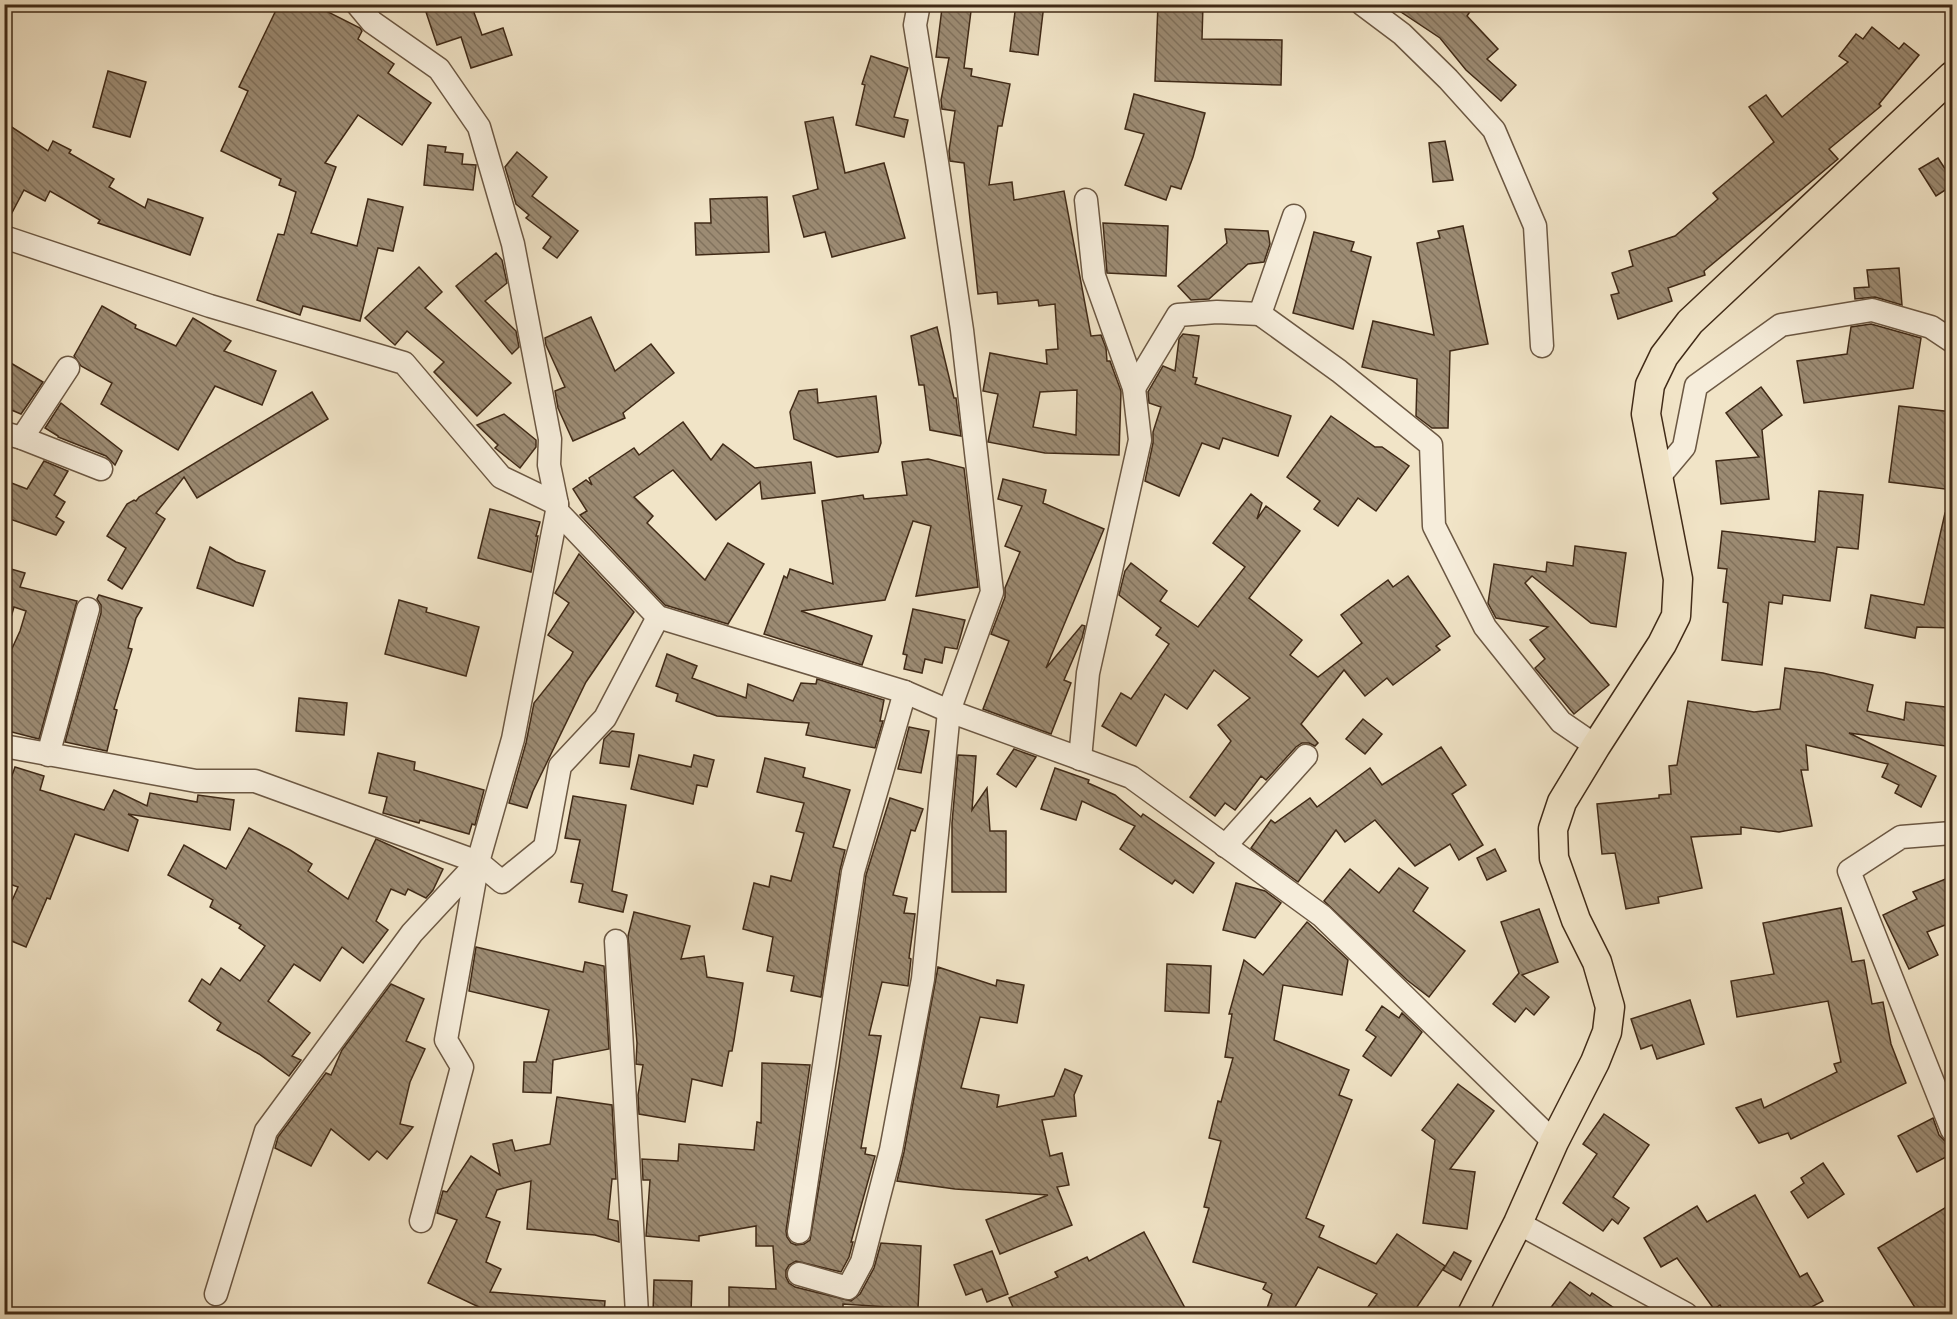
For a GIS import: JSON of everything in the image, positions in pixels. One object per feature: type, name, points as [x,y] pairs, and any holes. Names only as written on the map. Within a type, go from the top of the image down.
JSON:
[{"type":"main road","points":[[1472,1314],[1518,1223],[1607,1032],[1610,1007],[1597,962],[1576,920],[1554,858],[1553,829],[1562,802],[1662,644],[1676,616],[1678,579],[1646,414],[1650,385],[1664,356],[1690,322],[1953,76]]},
{"type":"street","points":[[357,4],[372,22],[439,69],[479,127],[513,244],[550,439],[549,465],[557,508],[513,739],[478,862],[446,1040],[462,1067],[421,1221]]},
{"type":"street","points":[[799,1274],[848,1288],[862,1262],[891,1150],[923,979],[950,711],[993,592],[962,330],[938,162],[915,26],[919,4]]},
{"type":"street","points":[[1362,4],[1402,34],[1448,79],[1494,130],[1535,226],[1542,346]]},
{"type":"street","points":[[1080,759],[1088,673],[1140,440],[1134,388],[1094,276],[1086,200]]},
{"type":"street","points":[[1260,314],[1294,216]]},
{"type":"street","points":[[4,237],[210,306],[404,363],[501,477],[557,508],[658,617],[905,692],[950,711],[1131,777],[1322,916],[1554,1142]]},
{"type":"street","points":[[1658,478],[1684,447],[1696,386],[1781,325],[1872,310],[1931,327],[1953,341]]},
{"type":"street","points":[[1134,388],[1178,315],[1217,312],[1260,314],[1339,371],[1431,445],[1434,526],[1485,627],[1561,722],[1596,746]]},
{"type":"street","points":[[68,368],[13,436],[101,469]]},
{"type":"street","points":[[48,754],[88,609]]},
{"type":"street","points":[[7,754],[48,754],[196,781],[255,781],[478,862],[502,882],[545,847],[560,766],[605,718],[658,617]]},
{"type":"street","points":[[799,1232],[853,872],[905,692]]},
{"type":"street","points":[[1225,846],[1306,756]]},
{"type":"street","points":[[1952,831],[1901,837],[1849,871],[1953,1130]]},
{"type":"street","points":[[216,1294],[266,1131],[412,933],[478,862]]},
{"type":"street","points":[[616,940],[637,1314]]},
{"type":"street","points":[[1518,1223],[1686,1314]]},
{"type":"building","points":[[279,4],[327,4],[324,10],[360,28],[362,31],[358,39],[394,64],[388,73],[431,103],[402,145],[358,115],[325,163],[336,167],[311,233],[357,246],[368,199],[403,207],[393,251],[378,248],[360,321],[303,306],[300,315],[257,300],[278,234],[284,235],[296,192],[279,185],[281,179],[221,151],[248,91],[239,87]]},
{"type":"building","points":[[449,4],[471,4],[482,35],[503,28],[512,55],[471,68],[461,37],[437,45],[426,12]]},
{"type":"building","points":[[1016,4],[1044,4],[1038,55],[1010,51]]},
{"type":"building","points":[[1158,4],[1203,4],[1202,39],[1282,40],[1281,85],[1155,81]]},
{"type":"building","points":[[1389,4],[1475,4],[1467,16],[1498,49],[1487,59],[1516,85],[1501,101],[1466,70],[1440,38]]},
{"type":"building","points":[[942,8],[971,11],[964,68],[972,69],[971,76],[1010,84],[1002,126],[998,126],[989,185],[1012,182],[1014,200],[1064,191],[1091,336],[1101,335],[1106,348],[1107,361],[1110,361],[1121,391],[1119,455],[1045,453],[988,442],[998,394],[983,391],[990,353],[1047,364],[1046,350],[1058,349],[1055,304],[1039,306],[1038,300],[998,304],[997,292],[978,294],[964,163],[950,161],[949,151],[955,111],[942,109],[941,100],[949,58],[936,57]],"holes":[[[1077,390],[1076,435],[1033,427],[1040,392]]]},
{"type":"building","points":[[1872,27],[1899,49],[1904,43],[1919,55],[1879,104],[1881,106],[1829,149],[1838,159],[1704,271],[1705,275],[1668,288],[1672,301],[1618,319],[1611,295],[1619,293],[1612,273],[1633,266],[1629,251],[1675,236],[1718,199],[1713,193],[1774,142],[1749,107],[1766,95],[1782,117],[1848,62],[1839,56],[1856,34],[1863,39]]},
{"type":"building","points":[[871,56],[908,68],[894,117],[908,120],[904,137],[856,125],[865,85],[862,84]]},
{"type":"building","points":[[108,71],[146,82],[130,137],[93,127]]},
{"type":"building","points":[[1134,94],[1205,113],[1193,157],[1181,189],[1171,186],[1166,200],[1125,185],[1144,134],[1125,129]]},
{"type":"building","points":[[833,117],[845,173],[884,163],[905,238],[832,257],[825,232],[804,237],[793,196],[818,189],[805,122]]},
{"type":"building","points":[[4,122],[48,151],[53,141],[71,150],[69,153],[114,179],[109,187],[145,208],[148,199],[203,218],[190,255],[98,223],[100,220],[50,191],[45,201],[24,190],[4,224]]},
{"type":"building","points":[[1445,141],[1453,180],[1433,182],[1429,143]]},
{"type":"building","points":[[428,145],[446,147],[445,152],[463,154],[462,164],[476,165],[473,190],[424,185]]},
{"type":"building","points":[[517,152],[547,177],[532,196],[578,231],[557,258],[543,248],[551,237],[526,218],[529,215],[516,204],[505,167]]},
{"type":"building","points":[[1938,158],[1953,181],[1953,185],[1936,196],[1919,169]]},
{"type":"building","points":[[767,197],[769,252],[696,255],[695,223],[711,223],[710,199]]},
{"type":"building","points":[[1103,223],[1168,226],[1166,276],[1107,273]]},
{"type":"building","points":[[1463,226],[1488,344],[1450,351],[1448,428],[1432,428],[1416,416],[1417,379],[1362,367],[1373,321],[1434,335],[1417,243],[1440,238],[1438,231]]},
{"type":"building","points":[[1225,229],[1268,231],[1270,244],[1264,262],[1248,264],[1209,299],[1191,300],[1178,286],[1227,243]]},
{"type":"building","points":[[1314,232],[1354,242],[1351,251],[1371,257],[1353,329],[1293,313]]},
{"type":"building","points":[[496,253],[502,260],[507,283],[485,301],[516,331],[519,347],[512,354],[456,286]]},
{"type":"building","points":[[419,267],[442,292],[425,308],[511,383],[477,416],[434,372],[444,362],[407,331],[395,345],[365,318]]},
{"type":"building","points":[[1899,268],[1902,305],[1875,297],[1855,299],[1854,288],[1869,287],[1867,270]]},
{"type":"building","points":[[102,306],[136,325],[135,328],[176,346],[193,318],[231,341],[224,351],[276,371],[262,405],[215,386],[178,450],[101,404],[112,383],[81,366],[74,356]]},
{"type":"building","points":[[591,317],[615,371],[651,344],[674,373],[623,413],[625,418],[573,441],[558,408],[555,391],[565,387],[545,338]]},
{"type":"building","points":[[1871,324],[1921,338],[1913,388],[1804,403],[1797,361],[1847,354],[1851,327]]},
{"type":"building","points":[[937,327],[954,398],[956,398],[961,436],[930,430],[924,385],[919,385],[911,336]]},
{"type":"building","points":[[1183,334],[1199,336],[1193,377],[1197,378],[1195,384],[1291,416],[1278,456],[1223,438],[1219,449],[1202,443],[1179,496],[1145,481],[1153,432],[1161,407],[1149,403],[1148,392],[1163,366],[1175,371],[1179,339]]},
{"type":"building","points":[[4,359],[43,382],[21,414],[4,407]]},
{"type":"building","points":[[1761,387],[1782,415],[1762,430],[1769,499],[1721,504],[1716,461],[1759,457],[1726,413]]},
{"type":"building","points":[[817,389],[818,403],[876,396],[881,443],[878,452],[837,457],[794,439],[790,412],[799,391]]},
{"type":"building","points":[[312,392],[328,419],[197,498],[184,477],[156,513],[165,519],[122,589],[108,580],[126,548],[107,536],[127,504],[136,501],[139,497]]},
{"type":"building","points":[[61,403],[122,451],[115,465],[106,456],[58,437],[45,428]]},
{"type":"building","points":[[1899,406],[1953,412],[1953,490],[1889,482]]},
{"type":"building","points":[[504,414],[536,440],[536,447],[520,468],[495,448],[498,445],[477,425]]},
{"type":"building","points":[[1331,416],[1375,447],[1382,447],[1409,466],[1376,511],[1358,498],[1338,526],[1314,509],[1320,501],[1287,477]]},
{"type":"building","points":[[683,422],[711,460],[723,444],[755,468],[811,462],[815,493],[762,499],[760,482],[716,520],[673,470],[634,497],[653,516],[647,523],[705,580],[728,543],[764,564],[728,624],[665,605],[580,515],[587,511],[573,489],[586,480],[592,485],[589,478],[634,448],[639,455]]},
{"type":"building","points":[[928,459],[964,468],[978,587],[916,596],[931,526],[913,521],[885,600],[801,611],[872,636],[862,665],[764,634],[784,576],[787,578],[790,569],[833,584],[822,501],[863,495],[864,499],[907,495],[902,462]]},
{"type":"building","points":[[44,461],[68,471],[54,495],[65,502],[56,517],[64,522],[56,535],[4,517],[4,480],[27,489]]},
{"type":"building","points":[[1003,479],[1046,490],[1043,503],[1104,529],[1046,668],[1082,625],[1085,626],[1064,680],[1071,683],[1051,734],[983,709],[1009,641],[991,634],[1005,597],[1005,588],[1020,552],[1005,546],[1022,506],[998,499]]},
{"type":"building","points":[[1819,491],[1863,495],[1858,549],[1837,547],[1830,601],[1783,595],[1782,604],[1769,602],[1762,665],[1722,660],[1728,603],[1723,602],[1727,569],[1718,568],[1722,531],[1815,542]]},
{"type":"building","points":[[1251,494],[1262,503],[1257,519],[1266,506],[1300,531],[1249,598],[1302,640],[1290,655],[1318,677],[1362,643],[1341,615],[1388,580],[1393,587],[1408,576],[1450,636],[1436,646],[1440,650],[1393,685],[1387,678],[1365,696],[1344,670],[1301,724],[1318,743],[1315,746],[1302,743],[1296,747],[1266,780],[1261,776],[1235,810],[1225,803],[1215,816],[1190,797],[1231,741],[1218,725],[1250,698],[1214,670],[1187,709],[1165,694],[1136,746],[1102,726],[1121,693],[1131,699],[1169,644],[1156,635],[1161,628],[1119,595],[1125,571],[1131,563],[1167,591],[1160,601],[1198,627],[1245,567],[1213,543]]},
{"type":"building","points":[[490,509],[540,522],[531,572],[478,558]]},
{"type":"building","points":[[1945,513],[1953,514],[1953,628],[1917,627],[1915,638],[1865,628],[1871,595],[1924,605]]},
{"type":"building","points":[[1575,546],[1626,553],[1616,627],[1591,623],[1532,576],[1525,583],[1609,685],[1574,714],[1535,668],[1545,659],[1530,640],[1548,627],[1496,618],[1488,603],[1494,564],[1546,572],[1547,562],[1573,566]]},
{"type":"building","points":[[210,547],[236,562],[265,571],[253,606],[197,588]]},
{"type":"building","points":[[579,554],[634,612],[586,682],[527,808],[509,803],[526,743],[534,703],[573,652],[548,635],[569,603],[555,593]]},
{"type":"building","points":[[4,567],[25,573],[20,587],[77,601],[39,739],[4,730],[4,666],[20,631],[26,611],[14,607],[9,624],[4,623]]},
{"type":"building","points":[[99,595],[142,608],[136,618],[128,648],[132,649],[114,709],[117,710],[107,751],[65,742],[101,613],[101,605],[97,599]]},
{"type":"building","points":[[399,600],[427,608],[426,612],[479,627],[466,676],[385,654]]},
{"type":"building","points":[[913,609],[965,620],[957,649],[945,647],[942,663],[925,659],[922,673],[904,669],[907,655],[903,654]]},
{"type":"building","points":[[667,654],[697,666],[692,678],[746,698],[748,684],[793,701],[801,683],[816,684],[817,679],[884,700],[880,721],[883,721],[875,748],[806,735],[809,723],[717,716],[676,701],[678,694],[656,686]]},
{"type":"building","points":[[1785,668],[1823,673],[1873,685],[1867,711],[1904,720],[1906,702],[1953,708],[1953,747],[1849,733],[1936,776],[1921,807],[1895,793],[1899,785],[1882,777],[1888,764],[1806,745],[1808,770],[1801,770],[1812,826],[1779,832],[1741,827],[1741,834],[1691,837],[1702,888],[1658,897],[1659,903],[1626,909],[1615,853],[1602,854],[1597,804],[1659,798],[1659,795],[1671,794],[1669,766],[1677,765],[1688,701],[1754,712],[1780,709]]},
{"type":"building","points":[[299,698],[347,703],[344,735],[296,731]]},
{"type":"building","points":[[1363,719],[1382,734],[1365,754],[1346,739]]},
{"type":"building","points":[[909,727],[929,731],[921,773],[898,769]]},
{"type":"building","points":[[612,731],[634,734],[629,767],[600,763],[604,739]]},
{"type":"building","points":[[1441,747],[1466,785],[1452,794],[1483,845],[1459,860],[1450,844],[1415,866],[1375,820],[1345,842],[1336,830],[1298,882],[1251,848],[1271,820],[1275,823],[1310,798],[1317,807],[1370,768],[1382,785]]},
{"type":"building","points":[[1014,749],[1036,757],[1016,787],[997,774]]},
{"type":"building","points":[[378,753],[415,762],[414,770],[484,790],[475,825],[472,824],[469,834],[420,820],[419,823],[383,813],[387,797],[369,793]]},
{"type":"building","points":[[639,755],[691,767],[694,755],[714,760],[707,787],[697,785],[693,804],[631,789]]},
{"type":"building","points":[[958,755],[976,756],[972,810],[987,788],[990,831],[1006,831],[1006,892],[952,892],[952,823]]},
{"type":"building","points":[[765,758],[805,768],[803,777],[850,790],[833,847],[845,850],[821,997],[791,991],[794,976],[767,971],[773,937],[743,929],[754,883],[769,887],[771,876],[791,881],[804,833],[796,831],[804,803],[757,792]]},
{"type":"building","points":[[15,767],[44,776],[40,790],[104,810],[114,790],[147,806],[150,793],[197,802],[198,795],[234,800],[230,830],[128,814],[138,820],[128,851],[75,834],[50,899],[47,898],[26,947],[4,938],[4,919],[18,887],[4,882],[4,798]]},
{"type":"building","points":[[1055,768],[1089,780],[1088,783],[1115,795],[1141,817],[1143,814],[1214,863],[1193,893],[1175,880],[1172,884],[1120,849],[1135,826],[1082,801],[1076,820],[1041,809]]},
{"type":"building","points":[[573,796],[626,805],[612,891],[627,895],[623,912],[579,902],[583,884],[571,882],[580,840],[565,838]]},
{"type":"building","points":[[890,798],[923,809],[915,831],[911,830],[893,895],[907,898],[904,913],[915,914],[908,986],[882,982],[869,1035],[881,1036],[861,1148],[866,1148],[865,1154],[875,1156],[851,1242],[853,1242],[849,1257],[841,1272],[796,1261],[789,1265],[786,1277],[795,1287],[851,1301],[860,1294],[874,1268],[881,1243],[921,1246],[918,1309],[843,1304],[843,1312],[834,1312],[834,1314],[729,1314],[729,1287],[776,1289],[773,1246],[756,1246],[756,1226],[699,1236],[699,1241],[646,1236],[650,1180],[643,1180],[642,1159],[678,1161],[679,1144],[754,1150],[757,1122],[761,1123],[762,1063],[810,1065],[786,1231],[791,1243],[796,1245],[810,1240],[839,1066],[866,875]]},
{"type":"building","points":[[249,828],[312,864],[308,871],[348,899],[376,839],[443,869],[433,890],[426,898],[408,889],[405,895],[391,889],[376,921],[388,930],[363,963],[342,947],[320,981],[294,964],[268,1001],[310,1033],[292,1056],[301,1060],[289,1076],[259,1054],[217,1030],[221,1023],[189,1001],[202,979],[210,985],[221,968],[240,981],[265,946],[239,928],[241,925],[210,907],[213,900],[168,875],[184,845],[226,869]]},
{"type":"building","points":[[1495,849],[1506,871],[1487,880],[1477,858]]},
{"type":"building","points":[[1399,868],[1428,888],[1413,911],[1465,951],[1429,997],[1407,980],[1324,901],[1350,869],[1379,893]]},
{"type":"building","points":[[1953,876],[1953,922],[1927,932],[1938,955],[1909,969],[1883,915],[1917,899],[1913,892]]},
{"type":"building","points":[[1236,883],[1265,891],[1281,903],[1255,938],[1223,930]]},
{"type":"building","points":[[1841,908],[1852,962],[1864,960],[1872,1004],[1883,1002],[1891,1044],[1906,1083],[1791,1139],[1788,1133],[1759,1143],[1736,1108],[1761,1099],[1764,1108],[1837,1072],[1834,1064],[1841,1062],[1828,1001],[1737,1017],[1731,981],[1774,974],[1763,923]]},
{"type":"building","points":[[1539,909],[1558,962],[1522,975],[1549,997],[1534,1015],[1526,1008],[1515,1022],[1493,1004],[1519,973],[1501,922]]},
{"type":"building","points":[[634,912],[690,926],[681,959],[704,956],[707,977],[743,983],[732,1051],[729,1051],[722,1086],[692,1079],[685,1122],[639,1114],[638,1095],[643,1065],[636,1064],[637,1043],[628,936]]},
{"type":"building","points":[[1307,922],[1348,960],[1342,995],[1283,985],[1274,1040],[1349,1070],[1339,1095],[1352,1100],[1306,1218],[1324,1226],[1319,1237],[1376,1264],[1397,1234],[1445,1266],[1412,1314],[1363,1314],[1377,1294],[1318,1267],[1291,1314],[1265,1314],[1272,1294],[1263,1289],[1266,1283],[1193,1262],[1209,1208],[1204,1207],[1221,1141],[1209,1138],[1218,1101],[1221,1102],[1233,1058],[1225,1057],[1232,1014],[1229,1014],[1244,960],[1263,975]]},
{"type":"building","points":[[476,947],[583,972],[585,962],[604,966],[609,1049],[553,1060],[551,1093],[523,1092],[524,1062],[536,1062],[549,1010],[469,991]]},
{"type":"building","points":[[1167,964],[1211,966],[1209,1013],[1165,1011]]},
{"type":"building","points":[[938,967],[996,986],[997,980],[1024,985],[1017,1023],[980,1017],[961,1088],[999,1095],[997,1107],[1054,1096],[1065,1069],[1082,1076],[1074,1095],[1076,1116],[1042,1120],[1050,1156],[1062,1153],[1069,1185],[1057,1187],[1072,1225],[1000,1254],[986,1220],[1048,1195],[955,1189],[897,1181]]},
{"type":"building","points":[[391,984],[424,999],[406,1041],[425,1049],[410,1082],[400,1124],[413,1127],[387,1159],[377,1151],[369,1160],[331,1129],[311,1166],[275,1148],[278,1137],[326,1073],[331,1075],[342,1050]]},
{"type":"building","points":[[1690,1000],[1704,1044],[1657,1059],[1652,1045],[1641,1049],[1631,1019]]},
{"type":"building","points":[[1382,1006],[1399,1018],[1402,1013],[1422,1032],[1391,1076],[1363,1056],[1376,1037],[1366,1030]]},
{"type":"building","points":[[1458,1084],[1494,1111],[1450,1169],[1475,1172],[1467,1229],[1423,1223],[1435,1140],[1422,1130]]},
{"type":"building","points":[[557,1097],[612,1105],[616,1179],[612,1179],[608,1219],[618,1221],[619,1242],[595,1235],[527,1229],[531,1181],[497,1190],[486,1217],[500,1222],[486,1262],[501,1269],[490,1292],[605,1301],[604,1314],[481,1314],[481,1308],[428,1283],[457,1220],[437,1213],[443,1191],[447,1192],[471,1156],[500,1175],[493,1144],[512,1140],[515,1151],[550,1144]]},
{"type":"building","points":[[1604,1114],[1649,1145],[1613,1197],[1629,1208],[1618,1224],[1612,1219],[1603,1231],[1563,1203],[1597,1154],[1583,1144]]},
{"type":"building","points":[[1933,1118],[1939,1135],[1946,1142],[1952,1154],[1917,1172],[1898,1136]]},
{"type":"building","points":[[1823,1163],[1844,1194],[1808,1218],[1791,1192],[1804,1183],[1801,1178]]},
{"type":"building","points":[[1755,1195],[1800,1277],[1807,1273],[1823,1301],[1798,1314],[1725,1314],[1720,1305],[1714,1309],[1677,1258],[1661,1267],[1644,1238],[1697,1206],[1707,1222]]},
{"type":"building","points":[[1953,1203],[1953,1314],[1919,1314],[1878,1248]]},
{"type":"building","points":[[1144,1232],[1185,1308],[1174,1314],[1016,1314],[1009,1298],[1058,1277],[1055,1272],[1087,1257],[1089,1261]]},
{"type":"building","points":[[992,1251],[1008,1294],[987,1302],[982,1289],[966,1295],[954,1265]]},
{"type":"building","points":[[1454,1252],[1471,1261],[1461,1280],[1443,1270]]},
{"type":"building","points":[[654,1280],[692,1281],[691,1314],[653,1314]]},
{"type":"building","points":[[1570,1282],[1590,1296],[1592,1293],[1623,1314],[1546,1314]]}]
